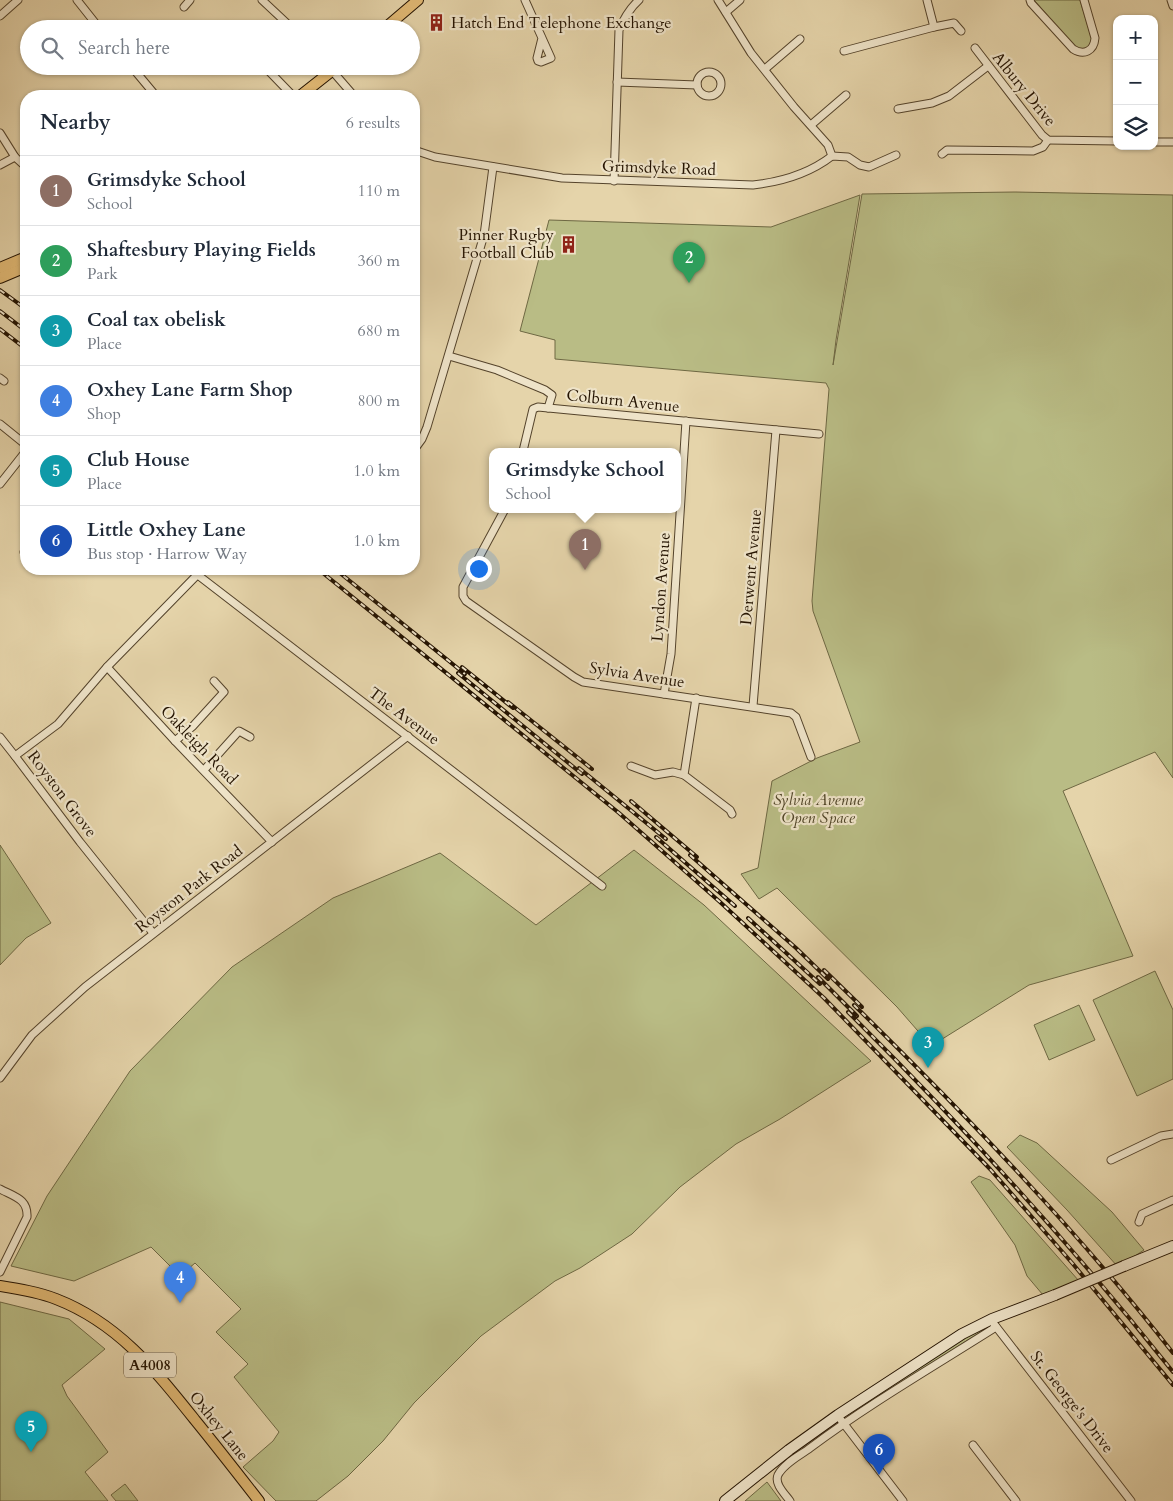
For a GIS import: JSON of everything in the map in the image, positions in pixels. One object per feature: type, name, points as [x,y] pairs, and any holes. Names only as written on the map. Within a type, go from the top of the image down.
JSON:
[{"type":"main road","points":[[395,20],[418,0]]},
{"type":"main road","points":[[307,90],[325,75]]},
{"type":"main road","points":[[2,272],[20,261]]},
{"type":"main road","points":[[2,272],[20,268]]},
{"type":"main road","points":[[725,1501],[790,1450],[840,1419],[954,1338],[994,1323],[1055,1295],[1173,1246]]},
{"type":"main road","name":"Oxhey Lane","points":[[0,1286],[31,1291],[64,1303],[100,1322],[127,1343],[155,1370],[259,1501]]},
{"type":"street","points":[[0,16],[18,0]]},
{"type":"street","points":[[77,0],[93,20]]},
{"type":"street","points":[[184,7],[190,0]]},
{"type":"street","points":[[262,0],[283,20]]},
{"type":"street","points":[[524,0],[542,38]]},
{"type":"street","points":[[614,181],[619,30],[623,18],[639,0]]},
{"type":"street","points":[[718,0],[751,54],[828,145],[832,156],[848,157],[860,165],[869,167],[896,155]]},
{"type":"street","points":[[726,12],[740,0]]},
{"type":"street","points":[[927,0],[934,27]]},
{"type":"street","points":[[1030,0],[1073,49],[1078,53],[1085,53],[1091,50],[1095,44],[1095,38],[1084,0]]},
{"type":"street","points":[[1171,0],[1173,6]]},
{"type":"street","points":[[844,51],[954,23],[961,31]]},
{"type":"street","points":[[764,69],[800,39]]},
{"type":"street","name":"Albury Drive","points":[[975,48],[1042,135],[1048,140],[1113,141]]},
{"type":"street","points":[[898,108],[932,103],[949,96],[988,66]]},
{"type":"street","points":[[138,75],[151,90]]},
{"type":"street","points":[[273,75],[287,90]]},
{"type":"street","points":[[338,75],[350,90]]},
{"type":"street","points":[[617,82],[697,85]]},
{"type":"street","points":[[811,125],[846,95]]},
{"type":"street","points":[[0,133],[20,162]]},
{"type":"street","points":[[942,154],[947,150],[1033,151],[1042,147],[1048,140]]},
{"type":"street","points":[[1158,142],[1173,142]]},
{"type":"street","name":"Grimsdyke Road","points":[[420,152],[435,157],[562,178],[753,185],[772,183],[792,176],[832,156]]},
{"type":"street","points":[[0,165],[15,157]]},
{"type":"street","points":[[420,442],[427,427],[484,235],[493,167]]},
{"type":"street","name":"Colburn Avenue","points":[[448,356],[497,370],[546,390],[552,395],[548,408],[819,434]]},
{"type":"street","points":[[524,448],[534,409],[538,407],[548,408]]},
{"type":"street","name":"Lyndon Avenue","points":[[681,494],[686,421]]},
{"type":"street","points":[[0,424],[20,440]]},
{"type":"street","name":"Derwent Avenue","points":[[753,706],[776,430]]},
{"type":"street","points":[[0,484],[20,458]]},
{"type":"street","name":"Sylvia Avenue","points":[[503,513],[463,587],[463,596],[466,601],[583,682],[791,713],[796,716],[811,757]]},
{"type":"street","name":"Lyndon Avenue","points":[[664,694],[670,654],[680,513]]},
{"type":"street","name":"Royston Grove","points":[[153,933],[80,842],[15,756],[58,724],[107,667],[197,575]]},
{"type":"street","name":"The Avenue","points":[[197,575],[602,886]]},
{"type":"street","name":"Oakleigh Road","points":[[107,667],[272,842]]},
{"type":"street","points":[[175,741],[193,726],[224,692],[214,680]]},
{"type":"street","points":[[684,775],[696,698]]},
{"type":"street","points":[[204,770],[238,731],[250,737]]},
{"type":"street","name":"Royston Park Road","points":[[0,1078],[32,1035],[85,987],[408,736]]},
{"type":"street","points":[[0,737],[15,756]]},
{"type":"street","points":[[631,766],[655,775],[674,772],[684,775],[730,810],[732,814]]},
{"type":"street","points":[[1111,1160],[1161,1136],[1173,1134]]},
{"type":"street","points":[[0,1189],[23,1201],[28,1208],[27,1218],[0,1272]]},
{"type":"street","points":[[1139,1222],[1142,1214],[1173,1200]]},
{"type":"street","name":"St. George's Drive","points":[[994,1323],[1131,1501]]},
{"type":"street","points":[[790,1501],[777,1480],[781,1471],[840,1419],[903,1501]]},
{"type":"street","points":[[973,1445],[1016,1501]]},
{"type":"green space","points":[[1034,0],[1080,0],[1092,40],[1088,49],[1076,48]]},
{"type":"green space","name":"Sylvia Avenue Open Space","points":[[1015,192],[1173,195],[1173,778],[1155,752],[1063,791],[1133,956],[1029,985],[931,1046],[897,1007],[777,888],[759,899],[741,874],[758,868],[772,781],[817,758],[860,742],[813,611],[812,601],[829,389],[826,383],[555,359],[555,340],[520,331],[549,220],[771,227],[860,195],[833,365],[862,194]]},
{"type":"green space","points":[[0,845],[51,923],[26,938],[0,965]]},
{"type":"green space","points":[[634,850],[704,905],[871,1061],[780,1119],[736,1144],[680,1187],[632,1234],[580,1268],[555,1281],[481,1336],[414,1403],[383,1441],[348,1476],[316,1501],[276,1501],[243,1467],[273,1441],[279,1432],[234,1377],[248,1364],[216,1332],[241,1309],[195,1263],[180,1276],[151,1247],[74,1281],[11,1266],[47,1196],[130,1071],[232,967],[333,898],[440,853],[536,925]]},
{"type":"green space","points":[[1155,971],[1173,1010],[1173,1079],[1137,1096],[1093,1000]]},
{"type":"green space","points":[[1079,1005],[1095,1040],[1049,1060],[1034,1025]]},
{"type":"green space","points":[[1020,1135],[1037,1143],[1112,1212],[1144,1250],[1118,1267],[1007,1147]]},
{"type":"green space","points":[[979,1176],[990,1180],[1079,1281],[1043,1295],[1027,1276],[1015,1245],[971,1182]]},
{"type":"green space","points":[[0,1302],[69,1319],[105,1349],[62,1385],[67,1396],[108,1452],[85,1472],[108,1501],[0,1501]]},
{"type":"green space","points":[[980,1327],[985,1329],[849,1416],[848,1413]]},
{"type":"green space","points":[[767,1482],[781,1501],[745,1501]]},
{"type":"green space","points":[[125,1484],[138,1501],[116,1501],[111,1495]]},
{"type":"railway","points":[[0,290],[20,305]]},
{"type":"railway","points":[[0,311],[20,326]]},
{"type":"railway","points":[[0,329],[20,344]]},
{"type":"railway","points":[[325,575],[619,813],[720,902],[824,998],[990,1169],[1073,1264],[1173,1385]]},
{"type":"railway","points":[[342,575],[465,674]]},
{"type":"railway","points":[[462,667],[513,708]]},
{"type":"railway","points":[[458,673],[582,774]]},
{"type":"railway","points":[[508,702],[592,769]]},
{"type":"railway","points":[[579,768],[666,839]]},
{"type":"railway","points":[[631,801],[697,857]]},
{"type":"railway","points":[[656,837],[735,906]]},
{"type":"railway","points":[[690,855],[796,948],[828,979]]},
{"type":"railway","points":[[748,918],[820,984]]},
{"type":"railway","points":[[824,970],[862,1007]]},
{"type":"railway","points":[[818,977],[857,1016]]},
{"type":"railway","points":[[854,1005],[979,1131],[1059,1217],[1173,1353]]},
{"type":"railway","points":[[848,1012],[933,1098],[1016,1187],[1096,1278],[1173,1372]]},
{"type":"place","name":"Hatch End Telephone Exchange","points":[[437,23]]},
{"type":"place","name":"Pinner Rugby Football Club","points":[[568,244]]},
{"type":"place","name":"Shaftesbury Playing Fields","points":[[689,283]]},
{"type":"place","name":"Grimsdyke School","points":[[585,570]]},
{"type":"place","name":"Coal tax obelisk","points":[[928,1068]]},
{"type":"place","name":"Oxhey Lane Farm Shop","points":[[180,1303]]},
{"type":"place","name":"Club House","points":[[31,1452]]},
{"type":"place","name":"Little Oxhey Lane","points":[[879,1475]]}]
